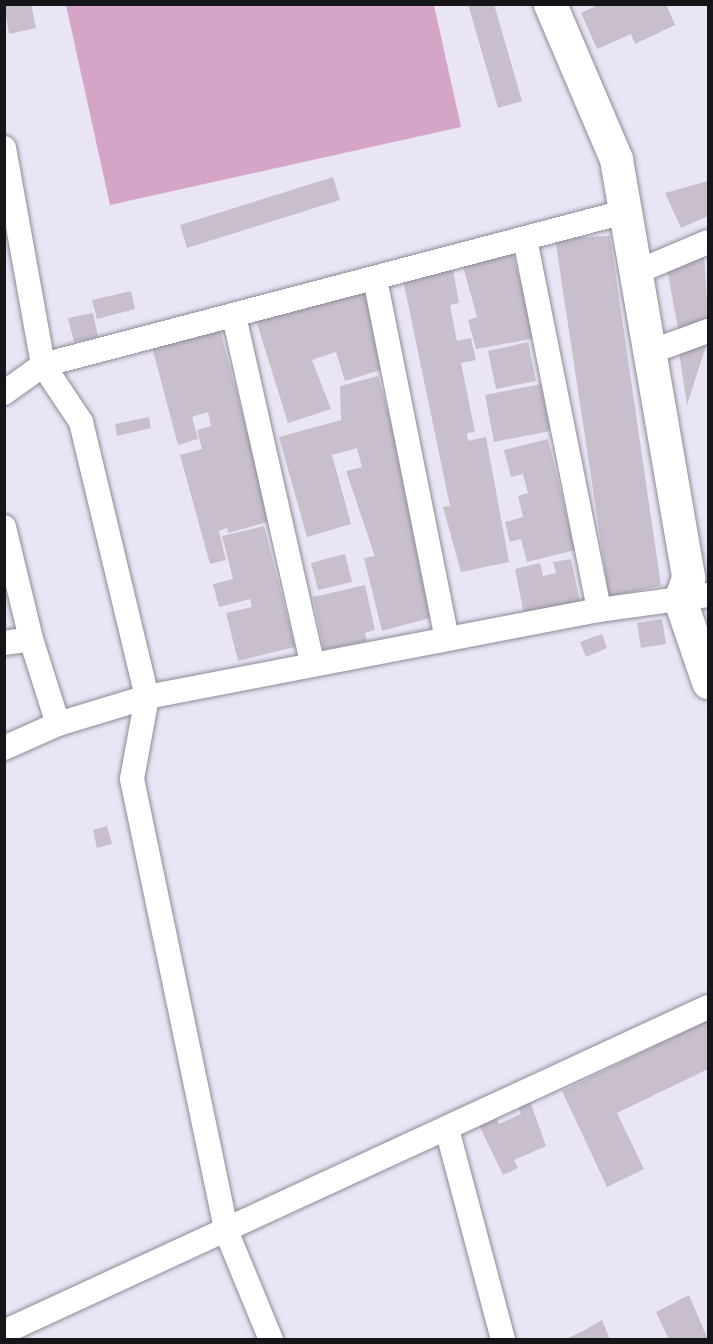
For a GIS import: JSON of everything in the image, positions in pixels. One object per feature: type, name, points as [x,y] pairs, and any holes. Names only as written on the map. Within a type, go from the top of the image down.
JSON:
[{"type":"main road","points":[[550,4],[616,159],[628,211],[653,351],[675,515],[699,594],[708,682]]},
{"type":"street","points":[[4,148],[43,365],[81,422],[147,697],[132,779],[227,1233],[271,1340]]},
{"type":"street","points":[[4,393],[43,365],[628,211]]},
{"type":"street","points":[[525,239],[599,610]]},
{"type":"street","points":[[639,271],[708,242]]},
{"type":"street","points":[[375,279],[447,639]]},
{"type":"street","points":[[234,316],[312,663]]},
{"type":"street","points":[[653,351],[708,331]]},
{"type":"street","points":[[4,527],[31,639],[58,724]]},
{"type":"street","points":[[4,748],[58,724],[147,697],[312,663],[599,610],[699,594]]},
{"type":"street","points":[[4,643],[31,639]]},
{"type":"street","points":[[7,1334],[708,1007]]},
{"type":"street","points":[[447,1129],[503,1340]]},
{"type":"shaded area","points":[[66,5],[434,5],[461,127],[110,205]]},
{"type":"building","points":[[4,4],[31,4],[36,28],[9,34]]},
{"type":"building","points":[[468,4],[494,4],[522,101],[498,108]]},
{"type":"building","points":[[600,4],[666,4],[675,25],[635,44],[631,34],[597,49],[581,13]]},
{"type":"building","points":[[333,177],[340,200],[187,248],[180,225]]},
{"type":"building","points":[[708,181],[708,216],[681,228],[665,193]]},
{"type":"building","points":[[610,236],[661,586],[609,596],[555,238]]},
{"type":"building","points":[[510,245],[536,338],[476,349],[468,320],[477,317],[461,259]]},
{"type":"building","points":[[704,253],[708,322],[679,334],[667,269]]},
{"type":"building","points":[[452,265],[459,303],[450,305],[457,341],[471,338],[476,360],[461,363],[475,432],[467,433],[468,441],[486,437],[509,562],[461,572],[443,507],[450,506],[402,275]]},
{"type":"building","points":[[367,281],[393,366],[345,381],[336,352],[312,360],[331,409],[288,423],[251,304]]},
{"type":"building","points":[[131,291],[135,309],[97,319],[92,300]]},
{"type":"building","points":[[93,313],[98,337],[74,342],[68,318]]},
{"type":"building","points":[[220,330],[271,521],[228,533],[227,528],[219,531],[226,560],[210,564],[180,455],[202,449],[197,430],[211,426],[208,412],[192,417],[198,439],[178,445],[151,343]]},
{"type":"building","points":[[528,342],[536,381],[496,389],[488,351]]},
{"type":"building","points":[[707,343],[687,405],[679,352]]},
{"type":"building","points":[[378,376],[444,614],[382,631],[364,558],[375,556],[346,471],[362,467],[357,448],[332,455],[351,524],[307,537],[279,437],[341,420],[340,386]]},
{"type":"building","points":[[541,384],[550,431],[494,442],[485,395]]},
{"type":"building","points":[[149,417],[151,428],[117,436],[115,424]]},
{"type":"building","points":[[548,439],[575,550],[527,562],[521,539],[510,542],[505,522],[523,517],[518,496],[528,493],[523,474],[511,477],[504,450]]},
{"type":"building","points":[[264,526],[295,647],[238,661],[226,613],[252,607],[250,599],[219,607],[213,584],[233,579],[222,536]]},
{"type":"building","points":[[345,554],[352,582],[318,590],[311,563]]},
{"type":"building","points":[[571,559],[580,602],[524,614],[515,569],[540,563],[543,576],[556,573],[553,562]]},
{"type":"building","points":[[365,585],[375,630],[365,633],[367,641],[324,650],[313,597]]},
{"type":"building","points":[[662,619],[666,644],[641,648],[637,623]]},
{"type":"building","points":[[602,634],[607,648],[586,657],[580,642]]},
{"type":"building","points":[[107,826],[112,844],[97,848],[93,830]]},
{"type":"building","points":[[708,1020],[708,1069],[617,1113],[644,1169],[607,1187],[562,1091]]},
{"type":"building","points":[[530,1101],[546,1146],[514,1160],[518,1168],[503,1175],[478,1123],[495,1116],[499,1124],[521,1114],[518,1107]]},
{"type":"building","points":[[689,1295],[708,1340],[669,1340],[656,1312]]},
{"type":"building","points":[[602,1320],[610,1340],[564,1340],[583,1331]]}]
